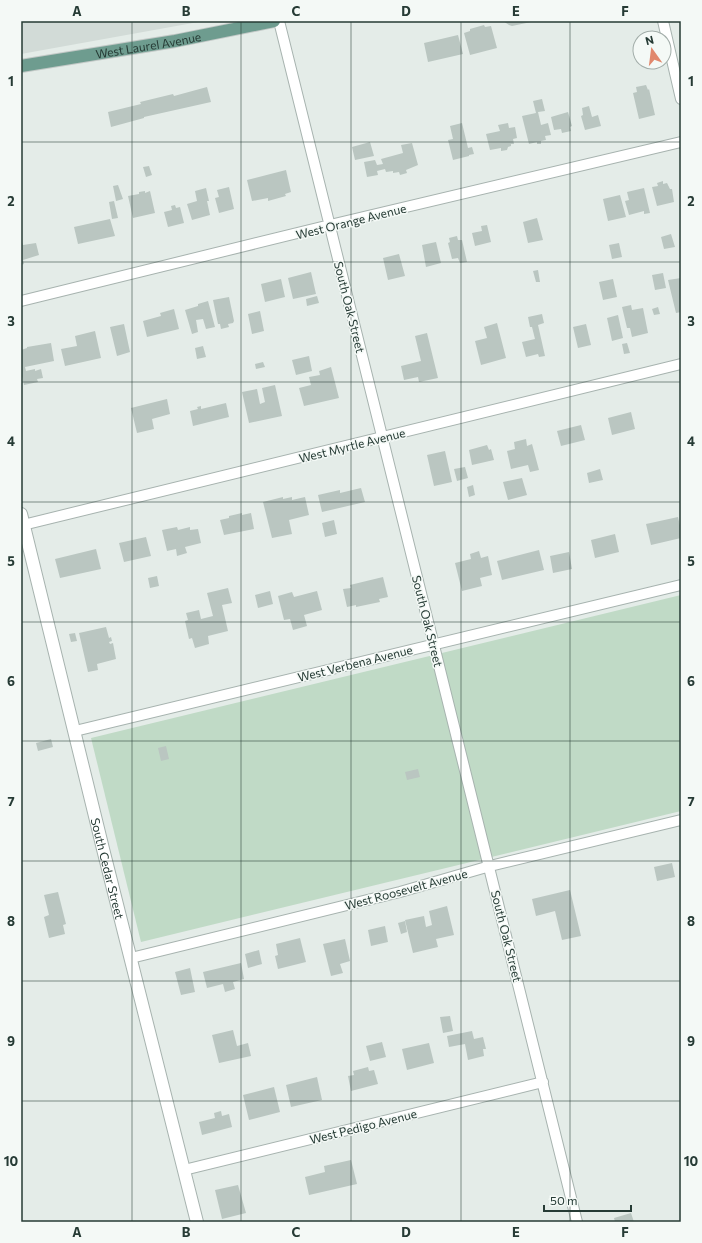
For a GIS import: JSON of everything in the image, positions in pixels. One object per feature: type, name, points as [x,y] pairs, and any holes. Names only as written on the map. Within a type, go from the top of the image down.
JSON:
[{"type":"main road","name":"West Laurel Avenue","points":[[21,66],[175,41],[274,21]]},
{"type":"street","name":"South Oak Street","points":[[279,21],[490,866],[577,1222]]},
{"type":"street","points":[[663,21],[681,99]]},
{"type":"street","name":"West Orange Avenue","points":[[21,302],[681,142]]},
{"type":"street","name":"West Myrtle Avenue","points":[[22,520],[383,437],[681,364]]},
{"type":"street","name":"South Cedar Street","points":[[22,520],[197,1222]]},
{"type":"street","name":"West Verbena Avenue","points":[[75,732],[681,585]]},
{"type":"street","name":"West Roosevelt Avenue","points":[[130,958],[400,892],[490,866],[681,820]]},
{"type":"street","name":"West Pedigo Avenue","points":[[184,1170],[543,1082]]},
{"type":"shaded area","points":[[21,21],[204,21],[21,54]]},
{"type":"green space","points":[[681,595],[681,811],[141,942],[91,738]]},
{"type":"building","points":[[503,21],[531,21],[531,22],[512,26]]},
{"type":"building","points":[[484,25],[485,27],[491,26],[497,48],[470,55],[464,33],[470,31],[470,29]]},
{"type":"building","points":[[458,35],[463,54],[428,62],[424,43]]},
{"type":"building","points":[[646,85],[648,90],[649,89],[655,115],[639,119],[633,93],[637,92],[636,87]]},
{"type":"building","points":[[207,87],[211,102],[144,117],[111,127],[108,112],[141,104],[140,102],[173,94],[174,96]]},
{"type":"building","points":[[542,99],[545,111],[538,112],[541,125],[548,123],[551,135],[545,136],[546,140],[541,141],[541,144],[537,144],[537,142],[529,144],[522,116],[536,113],[533,101]]},
{"type":"building","points":[[589,106],[592,117],[598,115],[601,126],[585,130],[581,116],[583,115],[582,108]]},
{"type":"building","points":[[568,112],[572,126],[570,127],[571,131],[562,133],[561,129],[554,130],[551,117]]},
{"type":"building","points":[[462,123],[468,148],[472,147],[474,154],[453,160],[448,140],[453,139],[450,126]]},
{"type":"building","points":[[508,123],[509,128],[515,127],[517,138],[513,139],[514,144],[511,144],[507,150],[501,151],[501,148],[490,150],[486,134],[500,131],[498,125]]},
{"type":"building","points":[[370,142],[374,156],[355,160],[352,147]]},
{"type":"building","points":[[412,143],[418,165],[406,170],[407,173],[400,175],[399,172],[386,172],[385,169],[377,171],[378,175],[367,177],[364,162],[375,160],[377,165],[383,164],[381,159],[403,153],[401,145]]},
{"type":"building","points":[[149,166],[152,175],[146,177],[143,167]]},
{"type":"building","points":[[286,170],[291,192],[285,194],[286,196],[268,201],[268,198],[252,201],[247,180]]},
{"type":"building","points":[[663,181],[663,184],[667,183],[670,189],[672,189],[674,202],[657,206],[652,187],[658,186],[657,183]]},
{"type":"building","points":[[118,185],[123,199],[116,201],[113,186]]},
{"type":"building","points":[[229,187],[234,209],[219,213],[215,198],[219,197],[217,190]]},
{"type":"building","points":[[206,188],[210,215],[192,220],[187,204],[197,201],[195,191]]},
{"type":"building","points":[[644,188],[650,213],[644,214],[644,211],[629,215],[625,201],[629,200],[627,192]]},
{"type":"building","points":[[145,191],[145,193],[150,191],[155,213],[133,218],[128,196]]},
{"type":"building","points":[[620,195],[626,217],[608,221],[603,199]]},
{"type":"building","points":[[114,201],[118,218],[112,219],[109,202]]},
{"type":"building","points":[[175,205],[176,208],[180,207],[184,223],[168,227],[164,212],[172,210],[171,206]]},
{"type":"building","points":[[537,218],[543,240],[528,243],[523,222]]},
{"type":"building","points":[[110,219],[115,236],[78,244],[74,227]]},
{"type":"building","points":[[487,225],[491,242],[475,246],[472,233],[482,231],[481,226]]},
{"type":"building","points":[[671,234],[675,247],[664,249],[661,237]]},
{"type":"building","points":[[457,236],[458,240],[462,240],[467,262],[460,263],[458,258],[452,259],[448,243],[450,242],[449,238]]},
{"type":"building","points":[[21,240],[23,245],[36,243],[39,255],[23,260],[24,264],[21,265]]},
{"type":"building","points":[[436,242],[441,263],[426,267],[422,245]]},
{"type":"building","points":[[619,243],[622,257],[612,259],[609,245]]},
{"type":"building","points":[[399,254],[405,276],[388,280],[383,258]]},
{"type":"building","points":[[538,270],[540,282],[536,282],[533,271]]},
{"type":"building","points":[[311,272],[316,294],[293,299],[288,278]]},
{"type":"building","points":[[663,273],[666,288],[655,290],[652,275]]},
{"type":"building","points":[[681,278],[681,312],[676,313],[668,280]]},
{"type":"building","points":[[281,279],[285,297],[265,302],[261,284]]},
{"type":"building","points":[[613,279],[617,297],[603,300],[599,282]]},
{"type":"building","points":[[317,296],[319,303],[307,306],[306,299]]},
{"type":"building","points":[[229,297],[234,321],[233,323],[228,324],[229,327],[221,329],[220,324],[218,324],[213,300]]},
{"type":"building","points":[[208,301],[215,327],[206,329],[203,319],[196,320],[198,332],[192,334],[185,310]]},
{"type":"building","points":[[631,305],[632,310],[643,308],[648,333],[632,337],[630,328],[627,328],[622,307]]},
{"type":"building","points":[[658,307],[660,314],[654,315],[652,309]]},
{"type":"building","points":[[174,309],[179,329],[147,337],[143,321],[161,316],[160,313]]},
{"type":"building","points":[[260,311],[264,331],[252,334],[248,314]]},
{"type":"building","points":[[542,314],[544,323],[538,325],[545,356],[539,357],[538,354],[526,357],[522,342],[535,339],[528,317]]},
{"type":"building","points":[[618,315],[623,338],[612,341],[607,318]]},
{"type":"building","points":[[497,323],[506,358],[481,365],[475,341],[487,338],[484,327]]},
{"type":"building","points":[[124,324],[130,352],[117,356],[110,327]]},
{"type":"building","points":[[586,324],[591,345],[578,348],[573,327]]},
{"type":"building","points":[[95,331],[101,358],[65,366],[61,349],[77,346],[75,336]]},
{"type":"building","points":[[427,333],[438,378],[419,382],[418,377],[404,380],[401,366],[421,361],[415,336]]},
{"type":"building","points":[[51,343],[54,361],[25,367],[26,371],[41,369],[43,378],[37,379],[38,382],[24,385],[21,372],[21,350],[27,347]]},
{"type":"building","points":[[627,343],[630,353],[624,354],[622,344]]},
{"type":"building","points":[[203,346],[206,357],[197,359],[195,348]]},
{"type":"building","points":[[309,356],[312,371],[296,375],[292,360]]},
{"type":"building","points":[[263,362],[265,367],[256,369],[255,364]]},
{"type":"building","points":[[331,367],[339,398],[304,406],[299,388],[311,385],[309,377],[320,375],[319,371]]},
{"type":"building","points":[[275,385],[282,416],[249,423],[242,392],[257,389],[260,404],[265,402],[262,388]]},
{"type":"building","points":[[167,399],[170,414],[152,419],[154,429],[137,433],[131,408]]},
{"type":"building","points":[[226,403],[229,417],[193,426],[190,411],[198,409],[197,407],[201,406],[201,409]]},
{"type":"building","points":[[631,412],[635,429],[612,435],[608,418]]},
{"type":"building","points":[[581,425],[585,440],[561,446],[557,431]]},
{"type":"building","points":[[526,439],[527,446],[532,444],[539,470],[530,472],[528,465],[511,469],[507,451],[515,449],[514,442]]},
{"type":"building","points":[[487,445],[489,450],[491,449],[494,460],[472,465],[469,450]]},
{"type":"building","points":[[445,451],[452,482],[434,486],[427,455]]},
{"type":"building","points":[[465,467],[468,478],[457,481],[454,469]]},
{"type":"building","points":[[600,469],[603,480],[589,483],[587,473]]},
{"type":"building","points":[[522,478],[527,495],[508,500],[503,482]]},
{"type":"building","points":[[473,485],[475,495],[469,497],[467,487]]},
{"type":"building","points":[[361,488],[365,502],[322,512],[318,495],[340,490],[340,493]]},
{"type":"building","points":[[283,497],[283,499],[292,497],[292,500],[305,497],[309,515],[289,520],[292,534],[272,538],[263,502]]},
{"type":"building","points":[[242,513],[242,515],[251,513],[254,529],[224,535],[220,520]]},
{"type":"building","points":[[678,517],[681,538],[651,545],[646,524]]},
{"type":"building","points":[[334,520],[337,534],[325,537],[322,523]]},
{"type":"building","points":[[177,527],[178,530],[190,527],[190,530],[198,529],[201,543],[185,547],[187,553],[177,556],[176,549],[167,551],[162,530]]},
{"type":"building","points":[[615,534],[619,552],[595,558],[591,540]]},
{"type":"building","points":[[146,537],[151,556],[124,562],[119,543]]},
{"type":"building","points":[[96,549],[101,569],[60,578],[55,559]]},
{"type":"building","points":[[539,550],[544,570],[502,580],[497,561]]},
{"type":"building","points":[[479,551],[481,558],[488,556],[492,575],[480,578],[482,586],[462,591],[455,563],[471,559],[470,554]]},
{"type":"building","points":[[569,552],[572,569],[553,573],[550,556]]},
{"type":"building","points":[[157,576],[159,586],[150,588],[148,578]]},
{"type":"building","points":[[383,577],[388,597],[379,599],[380,602],[356,607],[356,605],[347,607],[343,589],[351,588],[350,585]]},
{"type":"building","points":[[228,588],[232,603],[222,605],[228,631],[208,636],[209,644],[195,648],[192,638],[189,639],[185,621],[188,620],[186,613],[199,610],[201,619],[213,616],[207,593]]},
{"type":"building","points":[[270,591],[273,604],[258,608],[255,595]]},
{"type":"building","points":[[317,591],[322,610],[304,615],[307,626],[293,630],[290,619],[284,620],[278,596],[292,592],[294,597]]},
{"type":"building","points":[[106,627],[109,638],[111,637],[112,641],[109,642],[110,644],[113,643],[116,659],[97,664],[98,670],[88,672],[79,633]]},
{"type":"building","points":[[75,633],[77,641],[71,642],[69,634]]},
{"type":"building","points":[[51,739],[53,747],[38,751],[36,743]]},
{"type":"building","points":[[166,746],[169,759],[161,761],[158,748]]},
{"type":"building","points":[[418,769],[420,777],[407,780],[405,772]]},
{"type":"building","points":[[672,863],[675,877],[657,881],[654,867]]},
{"type":"building","points":[[570,890],[581,936],[562,940],[555,911],[536,916],[532,899]]},
{"type":"building","points":[[58,892],[66,924],[63,925],[65,934],[49,938],[44,917],[49,915],[44,895]]},
{"type":"building","points":[[447,906],[454,935],[436,939],[438,947],[413,953],[405,920],[424,916],[426,927],[432,925],[429,911]]},
{"type":"building","points":[[405,921],[407,932],[401,934],[398,923]]},
{"type":"building","points":[[385,926],[388,942],[371,946],[368,930]]},
{"type":"building","points":[[300,938],[306,962],[278,969],[275,956],[278,955],[276,944]]},
{"type":"building","points":[[345,939],[350,961],[340,964],[343,973],[331,976],[323,944]]},
{"type":"building","points":[[259,950],[262,964],[248,968],[245,954]]},
{"type":"building","points":[[241,963],[244,979],[233,982],[235,989],[225,992],[223,984],[207,988],[203,972]]},
{"type":"building","points":[[190,968],[195,992],[181,995],[175,972]]},
{"type":"building","points":[[450,1016],[453,1031],[443,1033],[440,1017]]},
{"type":"building","points":[[233,1030],[237,1046],[248,1043],[251,1056],[219,1063],[212,1035]]},
{"type":"building","points":[[472,1031],[474,1039],[483,1037],[486,1049],[483,1049],[484,1056],[468,1060],[465,1044],[449,1047],[447,1036]]},
{"type":"building","points":[[382,1042],[386,1057],[370,1061],[366,1046]]},
{"type":"building","points":[[429,1043],[434,1063],[407,1070],[402,1049]]},
{"type":"building","points":[[368,1067],[369,1071],[374,1070],[378,1084],[351,1091],[348,1076],[354,1075],[353,1071]]},
{"type":"building","points":[[317,1077],[322,1100],[291,1107],[286,1085]]},
{"type":"building","points":[[274,1087],[280,1112],[249,1120],[243,1095]]},
{"type":"building","points":[[221,1111],[222,1116],[229,1114],[232,1127],[202,1135],[199,1122],[215,1118],[214,1113]]},
{"type":"building","points":[[351,1160],[357,1184],[309,1195],[305,1177],[325,1172],[324,1166]]},
{"type":"building","points":[[238,1185],[246,1213],[222,1219],[215,1190]]},
{"type":"building","points":[[631,1213],[634,1222],[615,1222],[614,1218]]}]
